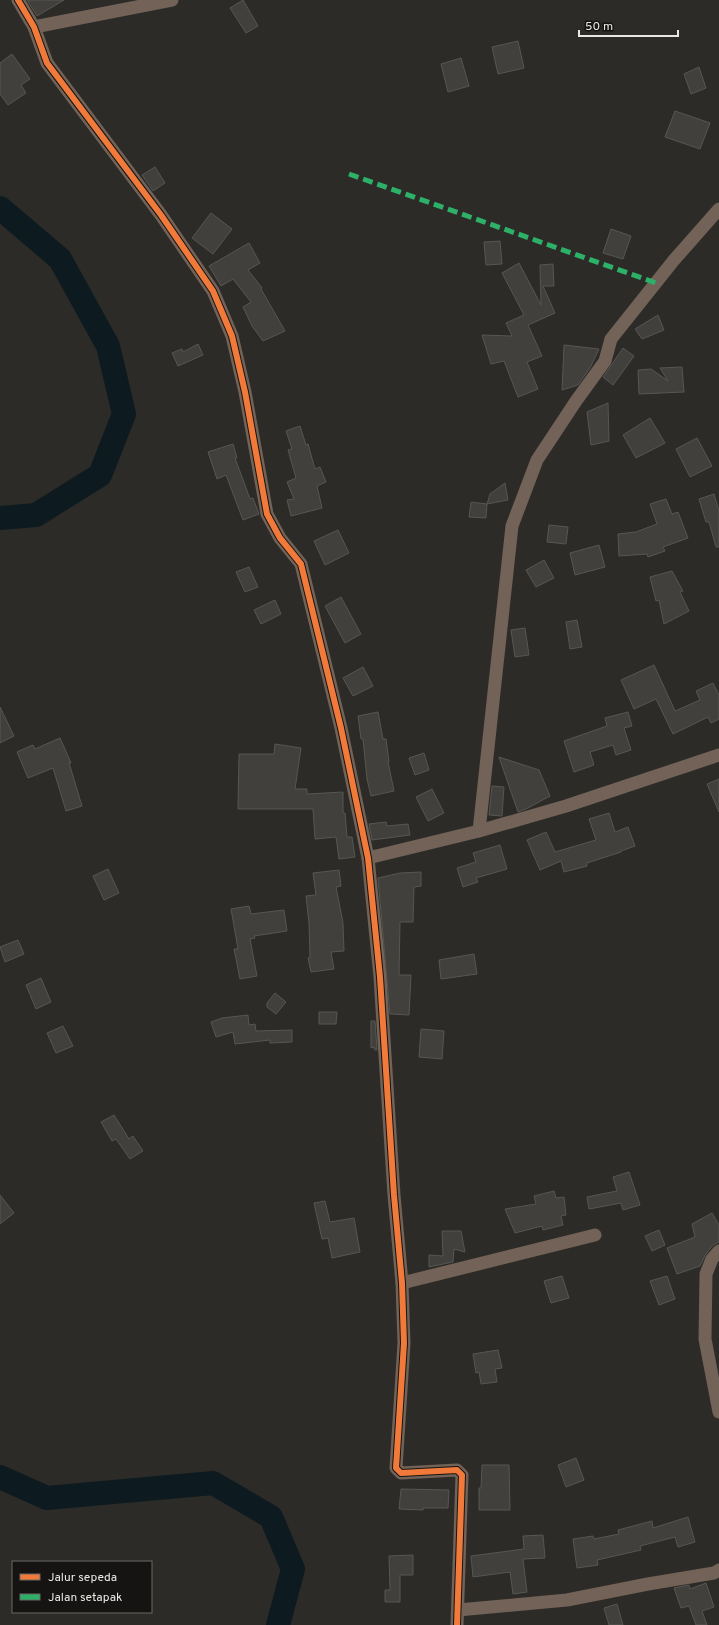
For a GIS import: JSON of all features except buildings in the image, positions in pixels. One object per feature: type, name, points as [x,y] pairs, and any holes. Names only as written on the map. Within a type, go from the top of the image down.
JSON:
[{"type":"street","points":[[18,0],[34,27],[47,62],[161,215],[213,291],[232,336],[245,392],[267,514],[280,538],[301,564],[341,728],[368,858],[380,977],[394,1195],[402,1283],[404,1343],[396,1468],[401,1473],[457,1470],[462,1475],[457,1625]]},
{"type":"street","points":[[34,27],[172,0]]},
{"type":"street","points":[[479,831],[512,526],[537,460],[576,401],[605,361],[611,340],[674,260],[719,209]]},
{"type":"street","points":[[368,858],[479,831],[566,806],[719,755]]},
{"type":"street","points":[[402,1283],[596,1235]]},
{"type":"street","points":[[719,1251],[712,1259],[706,1274],[705,1339],[719,1412]]},
{"type":"street","points":[[458,1610],[567,1600],[714,1573],[719,1570]]},
{"type":"waterway","points":[[0,208],[60,259],[108,346],[124,414],[100,475],[36,515],[0,518]]},
{"type":"waterway","points":[[0,1477],[47,1498],[213,1483],[271,1517],[293,1569],[278,1625]]},
{"type":"marked path","points":[[349,174],[656,283]]},
{"type":"cycle path","points":[[18,0],[34,27],[47,63],[161,215],[213,291],[232,336],[245,392],[267,514],[280,538],[301,564],[341,728],[368,858],[380,977],[394,1195],[402,1283],[404,1343],[396,1468],[401,1473],[457,1470],[462,1475],[457,1625]]}]
